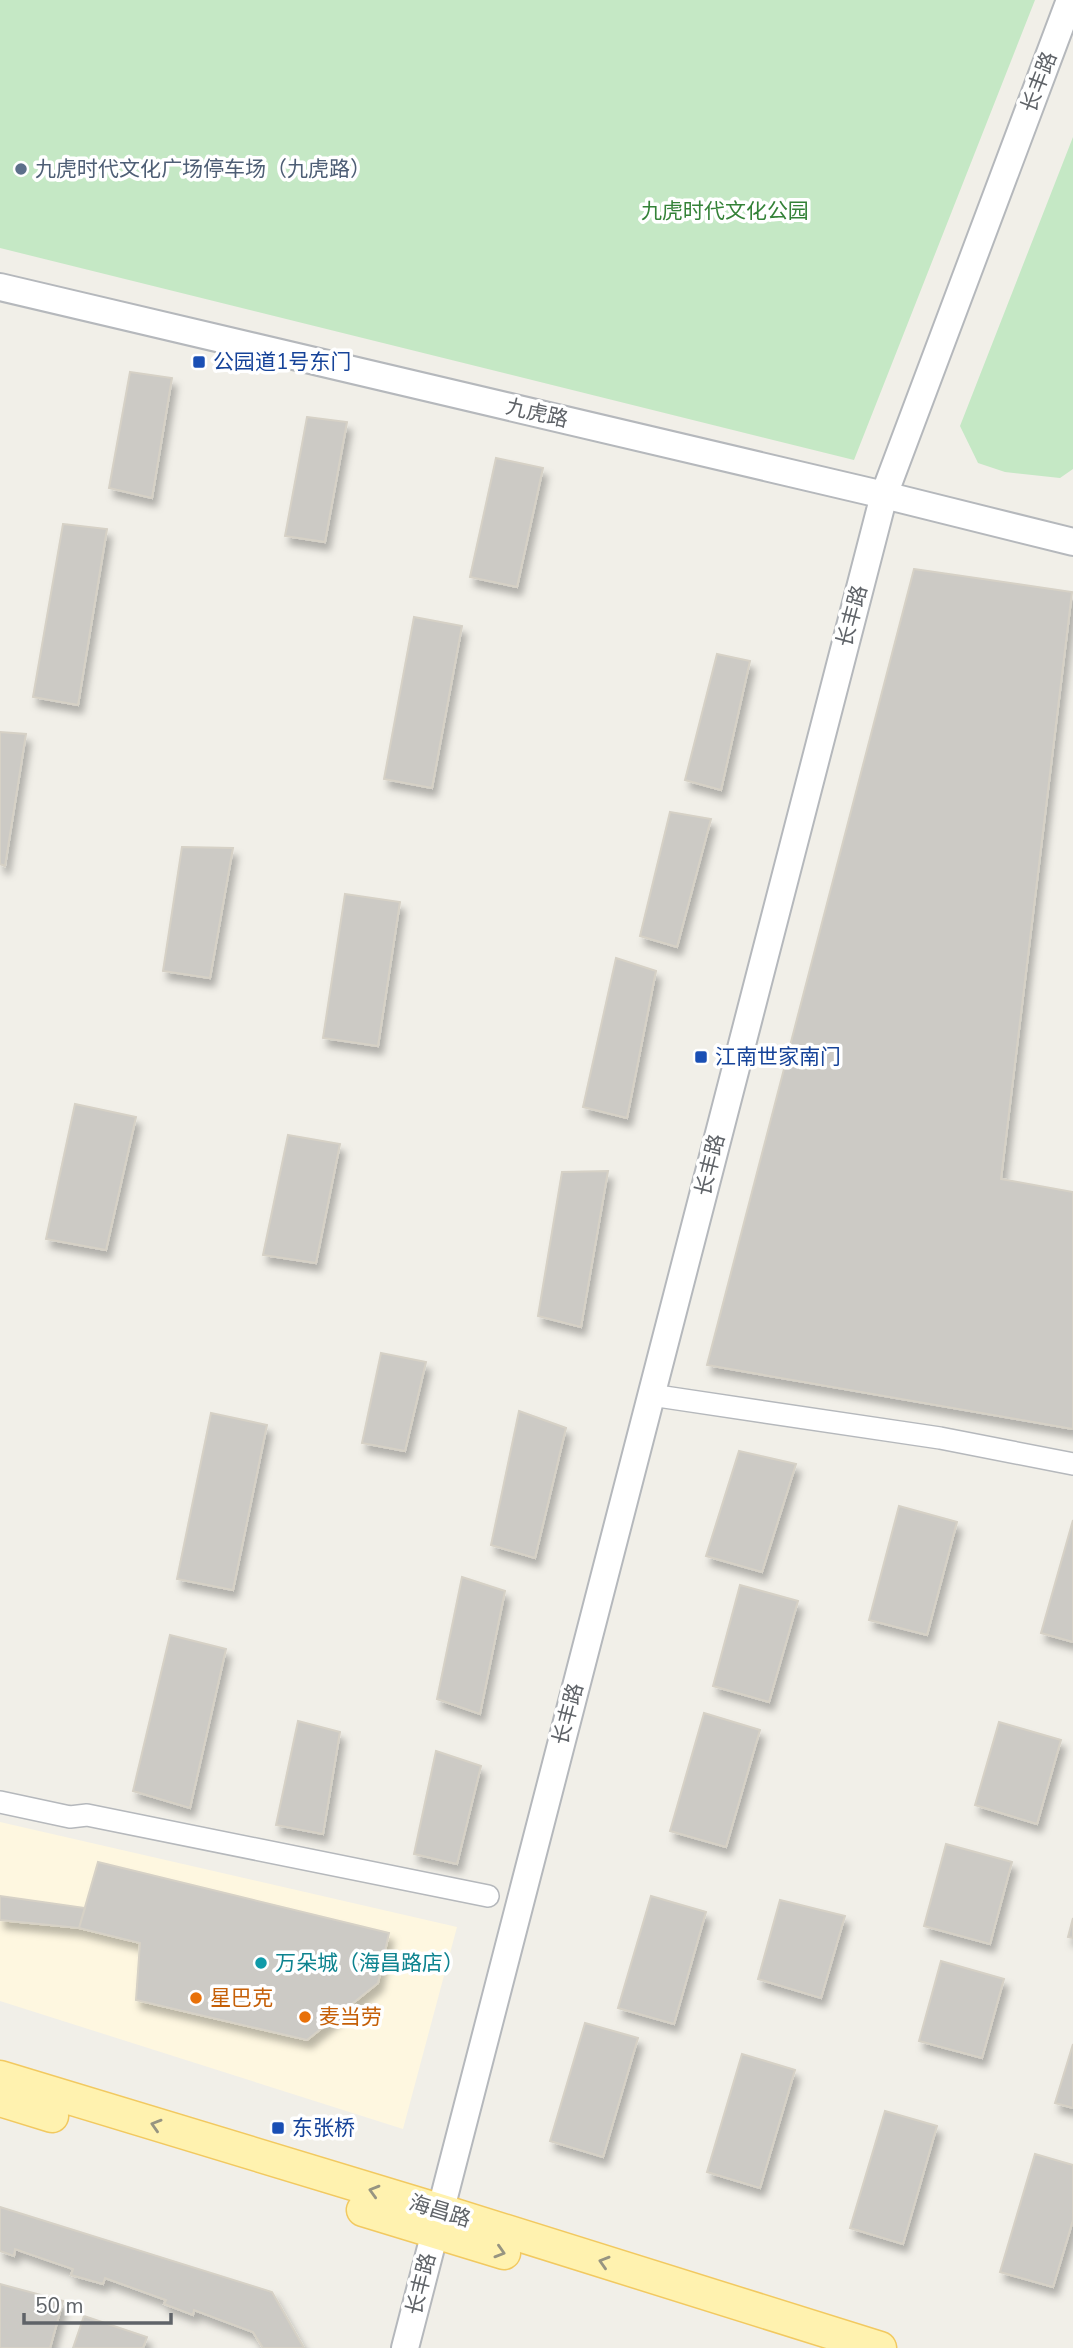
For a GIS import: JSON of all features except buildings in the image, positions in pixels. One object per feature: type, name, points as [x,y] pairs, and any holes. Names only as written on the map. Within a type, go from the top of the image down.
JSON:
[{"type":"main road","name":"海昌路","points":[[0,2077],[813,2348]]},
{"type":"main road","name":"海昌路","points":[[0,2100],[880,2348]]},
{"type":"street","name":"长丰路","points":[[405,2348],[884,495],[1070,0]]},
{"type":"street","name":"九虎路","points":[[0,287],[1069,541]]},
{"type":"street","points":[[650,1395],[940,1438],[1073,1464]]},
{"type":"street","points":[[0,1802],[70,1817],[87,1815],[488,1896]]},
{"type":"shaded area","points":[[0,1822],[457,1927],[403,2129],[0,2001]]},
{"type":"green space","name":"九虎时代文化公园","points":[[0,0],[1035,0],[854,460],[0,248]]},
{"type":"green space","points":[[1073,137],[1073,469],[1060,478],[1005,472],[978,463],[960,426]]},
{"type":"place","name":"九虎时代文化广场停车场（九虎路）","points":[[21,169]]},
{"type":"place","name":"公园道1号东门","points":[[199,362]]},
{"type":"place","name":"江南世家南门","points":[[701,1057]]},
{"type":"place","name":"万朵城（海昌路店）","points":[[261,1963]]},
{"type":"place","name":"星巴克","points":[[196,1998]]},
{"type":"place","name":"麦当劳","points":[[305,2017]]},
{"type":"place","name":"东张桥","points":[[278,2128]]}]
